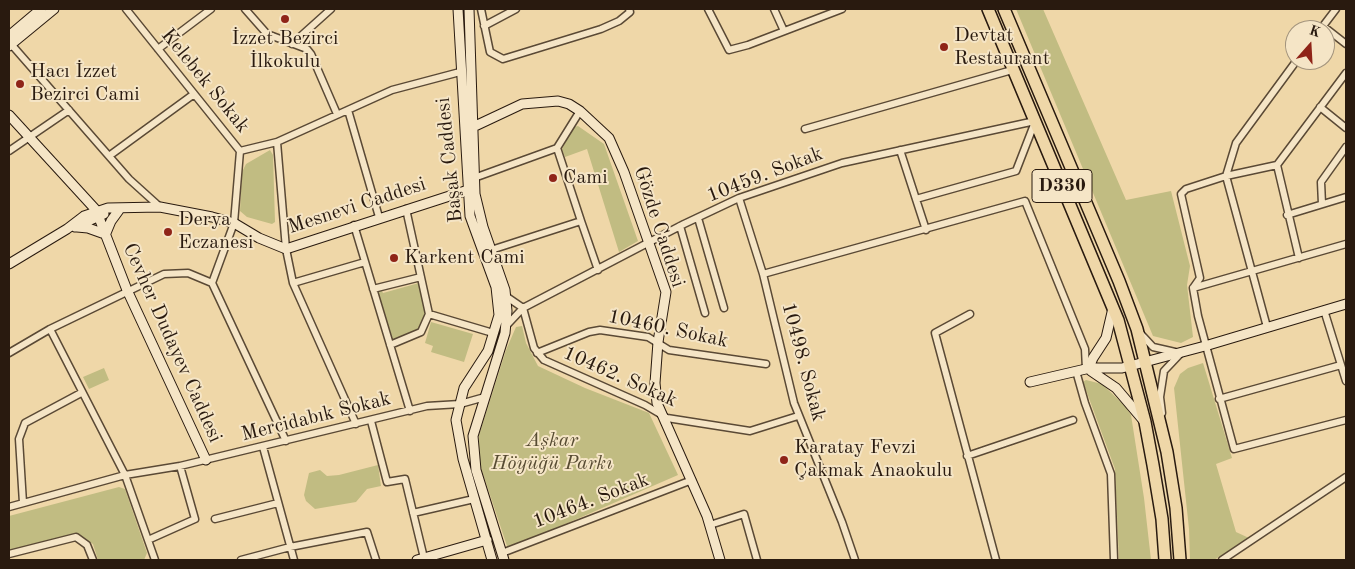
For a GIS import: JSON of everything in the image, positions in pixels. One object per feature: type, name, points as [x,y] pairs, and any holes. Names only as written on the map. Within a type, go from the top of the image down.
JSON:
[{"type":"highway","name":"D330","points":[[988,9],[1113,308],[1131,365],[1145,422],[1162,519],[1165,560]]},
{"type":"highway","name":"D330","points":[[1004,9],[1119,280],[1137,329],[1167,452],[1176,508],[1180,560]]},
{"type":"street","points":[[9,42],[41,9]]},
{"type":"street","points":[[9,42],[54,9]]},
{"type":"street","name":"Kelebek Sokak","points":[[126,9],[240,150]]},
{"type":"street","points":[[158,49],[212,9]]},
{"type":"street","points":[[245,9],[267,34],[307,49],[311,54],[337,114]]},
{"type":"street","points":[[292,44],[331,9]]},
{"type":"street","name":"Başak Caddesi","points":[[458,9],[460,72],[470,216],[496,287],[499,315],[488,351],[464,388],[456,420],[463,459],[492,560]]},
{"type":"street","name":"Başak Caddesi","points":[[469,9],[475,194],[507,296],[507,325],[473,436],[476,470],[503,557]]},
{"type":"street","points":[[481,9],[490,52],[503,59],[602,29],[619,22],[630,12],[629,9]]},
{"type":"street","points":[[484,26],[516,9]]},
{"type":"street","points":[[708,9],[729,50],[748,45],[842,9]]},
{"type":"street","points":[[774,9],[784,31]]},
{"type":"street","points":[[1327,20],[1336,9]]},
{"type":"street","points":[[1335,37],[1346,44]]},
{"type":"street","points":[[9,42],[137,187],[160,207]]},
{"type":"street","points":[[805,129],[1012,70]]},
{"type":"street","points":[[1267,327],[1226,176],[1236,143],[1289,70]]},
{"type":"street","points":[[212,283],[234,223],[240,150],[277,142],[392,90],[460,72]]},
{"type":"street","points":[[1346,73],[1276,164],[1226,176],[1186,189],[1181,194],[1200,278],[1193,288],[1205,346],[1234,449],[1346,420]]},
{"type":"street","points":[[109,156],[194,94]]},
{"type":"street","name":"Gözde Caddesi","points":[[473,127],[528,103],[558,101],[569,104],[609,138],[666,292],[658,342],[655,393],[661,415],[692,480],[710,525],[720,560]]},
{"type":"street","points":[[1320,107],[1346,128]]},
{"type":"street","points":[[9,151],[69,110]]},
{"type":"street","points":[[348,110],[379,217]]},
{"type":"street","points":[[474,178],[557,148],[580,112]]},
{"type":"street","name":"Cevher Dudayev Caddesi","points":[[9,116],[79,192],[95,214],[127,290],[206,460]]},
{"type":"street","points":[[916,199],[1016,171],[1035,121]]},
{"type":"street","name":"10459. Sokak","points":[[507,325],[523,308],[680,226],[739,198],[842,163],[1035,121]]},
{"type":"street","points":[[277,142],[286,248],[293,283],[356,424]]},
{"type":"street","points":[[1322,204],[1321,182],[1346,147]]},
{"type":"street","points":[[557,148],[598,270]]},
{"type":"street","points":[[900,150],[926,230]]},
{"type":"street","points":[[1276,164],[1299,258]]},
{"type":"street","name":"Mesnevi Caddesi","points":[[95,214],[108,208],[160,207],[234,223],[259,238],[286,248],[468,190]]},
{"type":"street","points":[[1287,215],[1346,196]]},
{"type":"street","name":"10498. Sokak","points":[[739,198],[763,274],[798,416],[842,522],[855,560]]},
{"type":"street","points":[[763,274],[1025,201],[1085,349],[1088,369],[1116,388],[1145,422]]},
{"type":"street","points":[[9,264],[95,214],[131,208]]},
{"type":"street","points":[[390,345],[421,332],[429,314],[406,209]]},
{"type":"street","points":[[71,228],[88,228],[105,235],[111,221],[120,210]]},
{"type":"street","points":[[698,218],[724,308]]},
{"type":"street","points":[[491,250],[581,221]]},
{"type":"street","points":[[354,225],[410,411]]},
{"type":"street","points":[[680,226],[705,313]]},
{"type":"street","points":[[1193,288],[1252,273],[1346,244]]},
{"type":"street","points":[[293,283],[365,262]]},
{"type":"street","points":[[9,353],[50,329],[127,290],[171,272],[196,275],[212,283],[286,441]]},
{"type":"street","points":[[373,289],[421,277]]},
{"type":"street","points":[[507,296],[523,308]]},
{"type":"street","points":[[1030,382],[1088,369],[1122,368],[1205,346],[1346,304]]},
{"type":"street","name":"10462. Sokak","points":[[523,308],[537,353],[555,367],[645,405],[661,415],[674,420],[750,431],[798,416]]},
{"type":"street","points":[[1088,369],[1106,338],[1113,308]]},
{"type":"street","points":[[1324,310],[1346,381]]},
{"type":"street","points":[[429,314],[493,333]]},
{"type":"street","points":[[970,314],[935,333],[996,560]]},
{"type":"street","points":[[50,329],[81,393],[125,475],[155,560]]},
{"type":"street","points":[[1137,329],[1153,347],[1182,352]]},
{"type":"street","name":"10460. Sokak","points":[[537,353],[594,330],[648,337],[669,350],[766,364]]},
{"type":"street","points":[[1167,452],[1160,397],[1161,384],[1164,371],[1182,352]]},
{"type":"street","points":[[1220,399],[1341,364]]},
{"type":"street","points":[[1076,372],[1084,403],[1111,474],[1114,560]]},
{"type":"street","points":[[23,503],[19,439],[25,423],[81,393]]},
{"type":"street","name":"Mercidabık Sokak","points":[[9,507],[125,475],[180,466],[427,406],[460,404],[485,398]]},
{"type":"street","points":[[967,456],[1073,420]]},
{"type":"street","points":[[371,421],[387,482],[404,478],[413,513],[421,559],[487,540]]},
{"type":"street","points":[[263,447],[294,560]]},
{"type":"street","points":[[148,540],[195,520],[180,466]]},
{"type":"street","points":[[1222,560],[1346,477]]},
{"type":"street","name":"10464. Sokak","points":[[503,557],[692,480]]},
{"type":"street","points":[[413,513],[474,499]]},
{"type":"street","points":[[214,519],[278,503]]},
{"type":"street","points":[[710,525],[744,514],[757,560]]},
{"type":"street","points":[[241,560],[290,547],[367,532],[376,560]]},
{"type":"street","points":[[9,554],[70,538],[82,540],[87,545],[93,560]]},
{"type":"green space","points":[[1016,9],[1043,9],[1126,200],[1171,191],[1190,266],[1187,285],[1193,337],[1181,343],[1153,336]]},
{"type":"green space","points":[[578,126],[604,144],[638,241],[619,252],[587,149],[565,157],[562,149],[574,127]]},
{"type":"green space","points":[[270,150],[273,155],[275,222],[272,224],[247,217],[240,211],[242,172],[246,164]]},
{"type":"green space","points":[[419,283],[427,313],[420,330],[391,341],[376,291],[381,289],[383,293]]},
{"type":"green space","points":[[431,322],[473,334],[464,362],[431,352],[433,346],[425,343]]},
{"type":"green space","name":"Aşkar Höyüğü Parkı","points":[[522,326],[526,343],[538,366],[585,388],[649,413],[678,475],[508,549],[479,462],[479,435],[506,350],[516,327]]},
{"type":"green space","points":[[1203,363],[1232,458],[1216,464],[1236,532],[1249,538],[1214,560],[1190,560],[1189,529],[1174,388],[1180,374],[1188,368]]},
{"type":"green space","points":[[104,368],[109,380],[89,389],[83,377]]},
{"type":"green space","points":[[1086,380],[1102,384],[1125,406],[1131,415],[1144,498],[1151,560],[1119,560],[1115,469],[1083,382]]},
{"type":"green space","points":[[378,465],[381,486],[367,489],[356,502],[315,509],[306,501],[304,495],[309,473],[320,470],[327,476],[339,475]]},
{"type":"green space","points":[[119,487],[125,489],[147,553],[144,560],[98,560],[93,544],[77,534],[9,550],[9,516]]},
{"type":"place","name":"İzzet Bezirci İlkokulu","points":[[285,19]]},
{"type":"place","name":"Devtat Restaurant","points":[[944,47]]},
{"type":"place","name":"Hacı İzzet Bezirci Cami","points":[[20,84]]},
{"type":"place","name":"Cami","points":[[553,178]]},
{"type":"place","name":"Derya Eczanesi","points":[[168,232]]},
{"type":"place","name":"Karkent Cami","points":[[394,258]]},
{"type":"place","name":"Karatay Fevzi Çakmak Anaokulu","points":[[784,460]]}]
